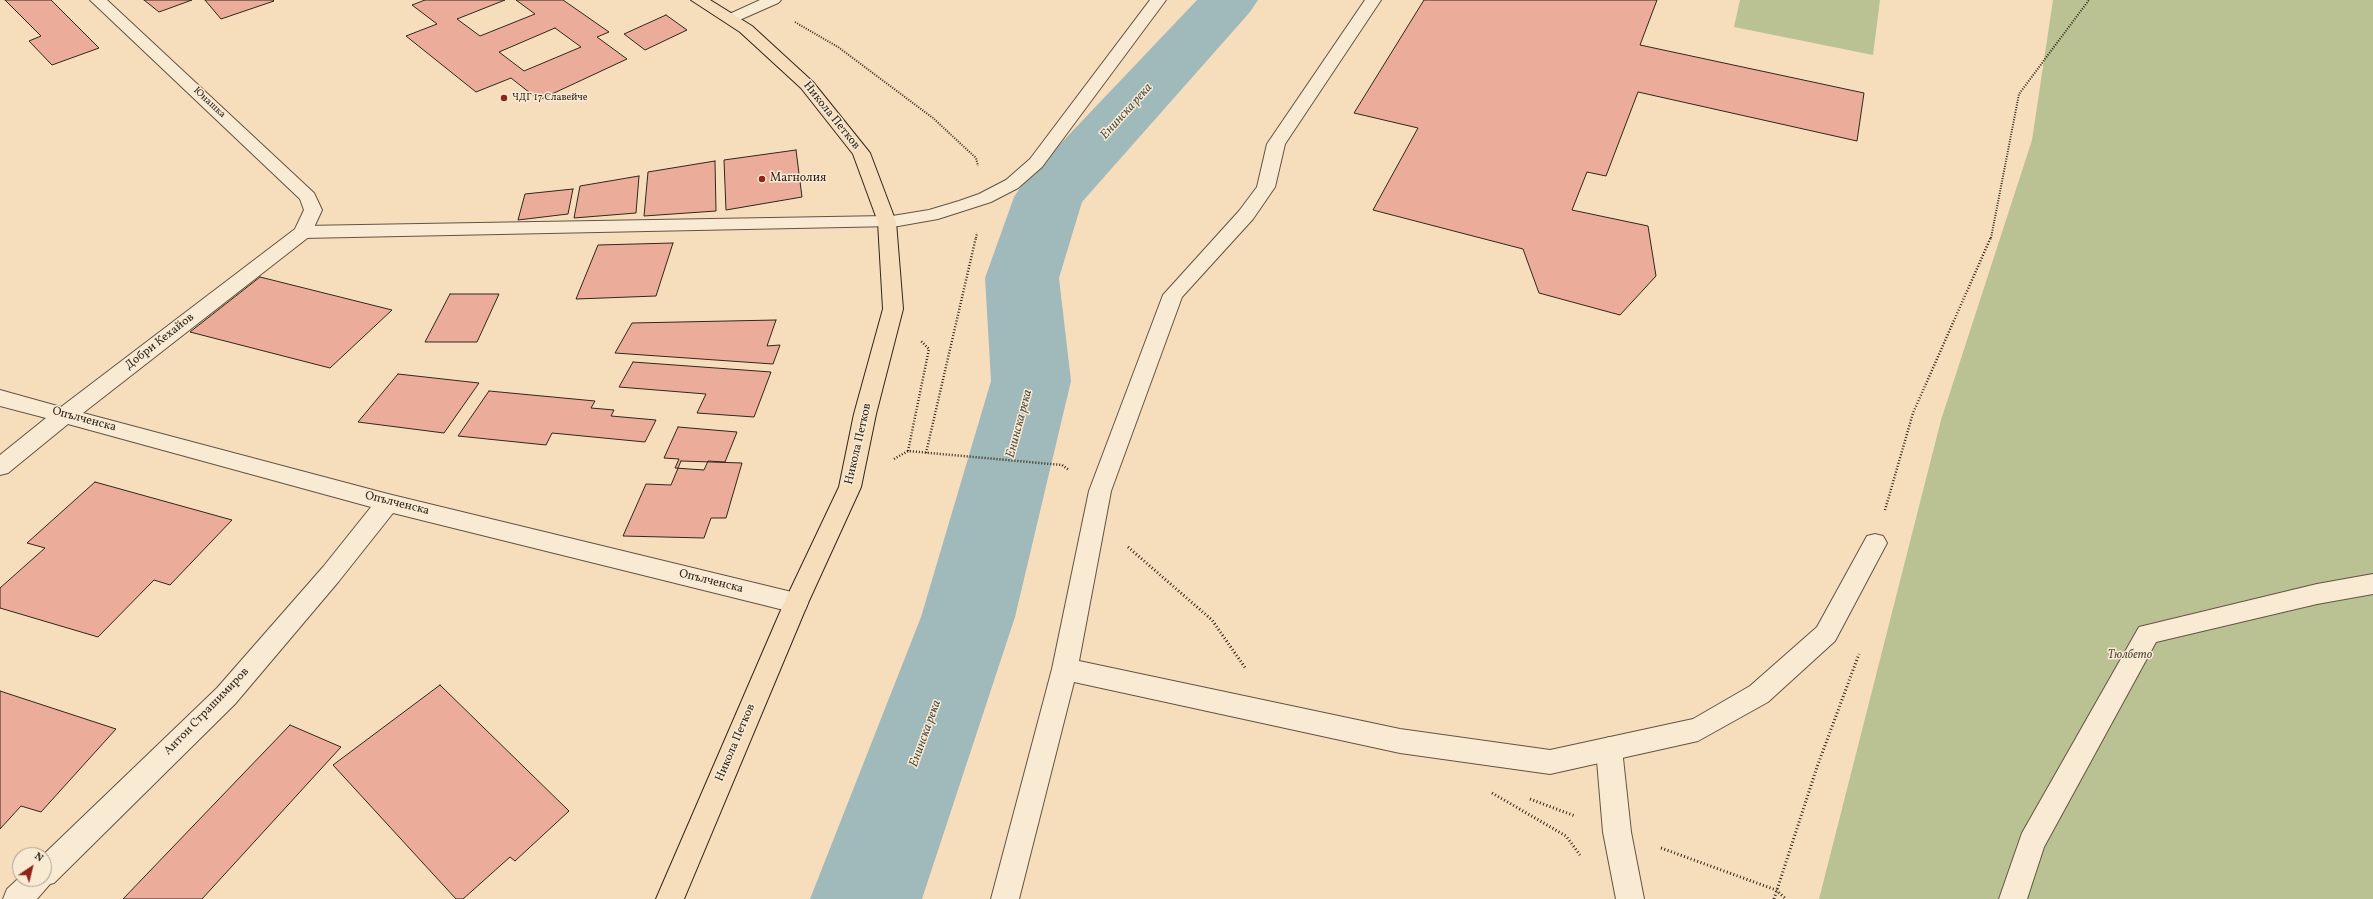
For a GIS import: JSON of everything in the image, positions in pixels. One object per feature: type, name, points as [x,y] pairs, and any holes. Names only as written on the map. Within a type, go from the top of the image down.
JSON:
[{"type":"main road","name":"Никола Петков","points":[[670,899],[796,603],[850,487],[865,414],[893,309],[887,222],[861,153],[807,85],[738,24],[698,0]]},
{"type":"street","name":"Юнашка","points":[[98,0],[308,197],[313,210]]},
{"type":"street","points":[[738,24],[773,0]]},
{"type":"street","points":[[303,232],[887,222],[931,214],[965,205],[985,198],[1012,184],[1036,163],[1158,0]]},
{"type":"street","points":[[1005,899],[1065,669],[1100,491],[1173,296],[1246,215],[1266,187],[1276,144],[1374,0]]},
{"type":"street","name":"Добри Кехайов","points":[[0,467],[65,415],[303,232],[313,210]]},
{"type":"street","name":"Опълченска","points":[[0,398],[388,503],[796,603]]},
{"type":"street","name":"Антон Страшимиров","points":[[52,865],[226,696],[331,574],[388,503]]},
{"type":"street","points":[[1065,669],[1408,742],[1550,762],[1698,728],[1759,694],[1826,634],[1875,543]]},
{"type":"street","points":[[2013,899],[2032,842],[2148,634],[2317,594],[2373,584]]},
{"type":"street","points":[[1609,749],[1617,832],[1630,899]]},
{"type":"street","points":[[17,899],[30,887]]},
{"type":"path","points":[[1875,543],[1913,413],[1993,233],[2019,94],[2089,0]]},
{"type":"path","points":[[893,309],[929,349],[908,451],[1062,465]]},
{"type":"path","points":[[1774,899],[1817,767],[1862,648]]},
{"type":"green space","points":[[1740,0],[1880,0],[1873,55],[1734,27]]},
{"type":"green space","name":"Тюлбето","points":[[2053,0],[2373,0],[2373,899],[1819,899],[1941,420],[2032,140]]},
{"type":"building","points":[[5,0],[51,0],[99,48],[52,65],[29,41],[41,36]]},
{"type":"building","points":[[144,0],[192,0],[159,12]]},
{"type":"building","points":[[205,0],[273,0],[274,1],[221,19]]},
{"type":"building","points":[[425,0],[505,0],[457,19],[480,36],[535,14],[516,0],[563,0],[609,32],[597,37],[627,59],[539,100],[511,78],[476,92],[406,36],[437,24],[412,5]],"holes":[[[555,28],[581,47],[524,71],[499,52]]]},
{"type":"building","points":[[1424,0],[1657,0],[1640,45],[1864,93],[1857,141],[1638,92],[1606,176],[1587,172],[1572,210],[1648,226],[1656,276],[1620,315],[1539,293],[1523,249],[1373,210],[1418,128],[1354,113]]},
{"type":"building","points":[[666,15],[687,30],[645,50],[624,34]]},
{"type":"building","name":"Магнолия","points":[[796,150],[802,197],[726,210],[724,160]]},
{"type":"building","points":[[715,161],[716,211],[644,216],[648,172]]},
{"type":"building","points":[[639,176],[636,213],[574,218],[580,186]]},
{"type":"building","points":[[573,189],[568,214],[518,220],[525,194]]},
{"type":"building","points":[[673,243],[656,296],[576,299],[598,245]]},
{"type":"building","points":[[260,277],[392,310],[330,368],[190,332]]},
{"type":"building","points":[[450,294],[499,294],[477,342],[425,342]]},
{"type":"building","points":[[776,320],[767,346],[780,345],[773,364],[615,353],[632,323]]},
{"type":"building","points":[[633,362],[771,372],[754,417],[697,413],[706,394],[619,387]]},
{"type":"building","points":[[398,374],[479,383],[444,433],[358,422]]},
{"type":"building","points":[[489,391],[595,401],[591,408],[614,410],[611,416],[656,420],[645,442],[552,433],[546,445],[458,436]]},
{"type":"building","points":[[678,427],[737,432],[725,462],[708,461],[704,470],[675,468],[679,459],[664,458]]},
{"type":"building","points":[[681,461],[742,463],[726,518],[711,518],[704,538],[623,536],[646,484],[671,485]]},
{"type":"building","points":[[95,482],[232,520],[170,585],[154,580],[98,637],[0,608],[0,588],[45,548],[27,543]]},
{"type":"building","points":[[440,685],[569,811],[515,861],[510,857],[463,899],[456,899],[333,765]]},
{"type":"building","points":[[0,691],[116,729],[41,812],[21,806],[0,829]]},
{"type":"building","points":[[290,725],[341,747],[202,899],[123,899]]},
{"type":"waterway","name":"Енинска река","points":[[866,899],[968,617],[1031,381],[1022,278],[1049,197],[1229,0]]},
{"type":"place","name":"ЧДГ 17 Славейче","points":[[504,98]]},
{"type":"place","name":"Магнолия","points":[[762,179]]}]
